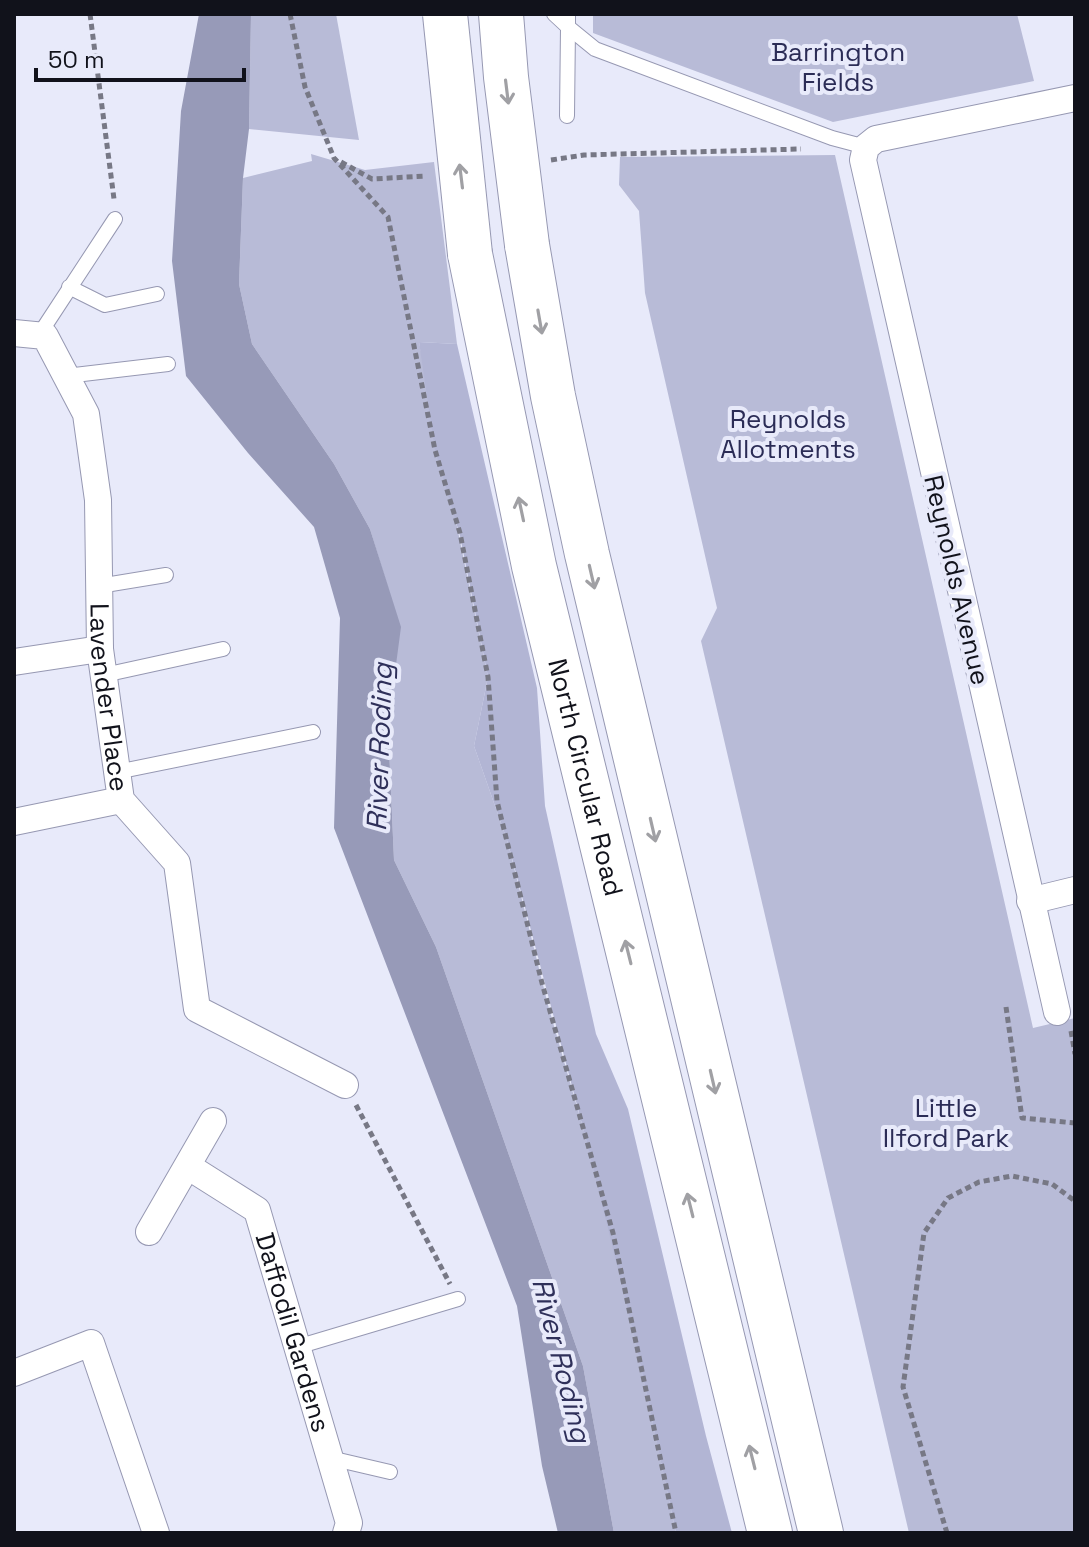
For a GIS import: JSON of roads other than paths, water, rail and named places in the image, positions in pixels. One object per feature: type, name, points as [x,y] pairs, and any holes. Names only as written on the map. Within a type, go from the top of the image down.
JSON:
[{"type":"highway","name":"North Circular Road","points":[[445,14],[470,254],[534,566],[770,1533]]},
{"type":"highway","name":"North Circular Road","points":[[501,14],[527,245],[553,396],[587,554],[821,1533]]},
{"type":"street","points":[[866,147],[876,139],[1075,98]]},
{"type":"street","name":"Reynolds Avenue","points":[[866,147],[863,160],[868,187],[1057,1012]]},
{"type":"street","name":"Lavender Place","points":[[26,334],[45,336],[86,414],[98,500],[102,662],[121,800],[177,863],[197,1009],[345,1085]]},
{"type":"street","points":[[14,662],[102,662]]},
{"type":"street","points":[[14,822],[121,800]]},
{"type":"street","points":[[1030,901],[1075,890]]},
{"type":"street","points":[[149,1232],[213,1121]]},
{"type":"street","name":"Daffodil Gardens","points":[[189,1167],[257,1210],[349,1523],[346,1533]]},
{"type":"street","points":[[14,1373],[91,1343],[156,1533]]},
{"type":"lane","points":[[554,14],[568,20],[595,49],[832,138],[866,147]]},
{"type":"lane","points":[[567,116],[568,20]]},
{"type":"lane","points":[[26,334],[69,287],[115,219]]},
{"type":"lane","points":[[69,287],[105,305],[157,294]]},
{"type":"lane","points":[[66,376],[168,364]]},
{"type":"lane","points":[[99,586],[166,575]]},
{"type":"lane","points":[[102,662],[223,649]]},
{"type":"lane","points":[[117,772],[313,732]]},
{"type":"lane","points":[[297,1347],[458,1299]]},
{"type":"lane","points":[[330,1458],[390,1472]]},
{"type":"water","name":"River Roding","points":[[199,14],[251,14],[249,129],[243,178],[239,284],[252,344],[334,464],[370,529],[401,627],[388,725],[394,860],[436,947],[583,1366],[614,1533],[558,1533],[542,1466],[517,1306],[334,828],[340,618],[314,527],[248,453],[186,376],[172,261],[181,111]]},
{"type":"park label","name":"Barrington Fields","points":[[838,67]]},
{"type":"park label","name":"Reynolds Allotments","points":[[788,434]]},
{"type":"park label","name":"Little Ilford Park","points":[[946,1123]]}]
